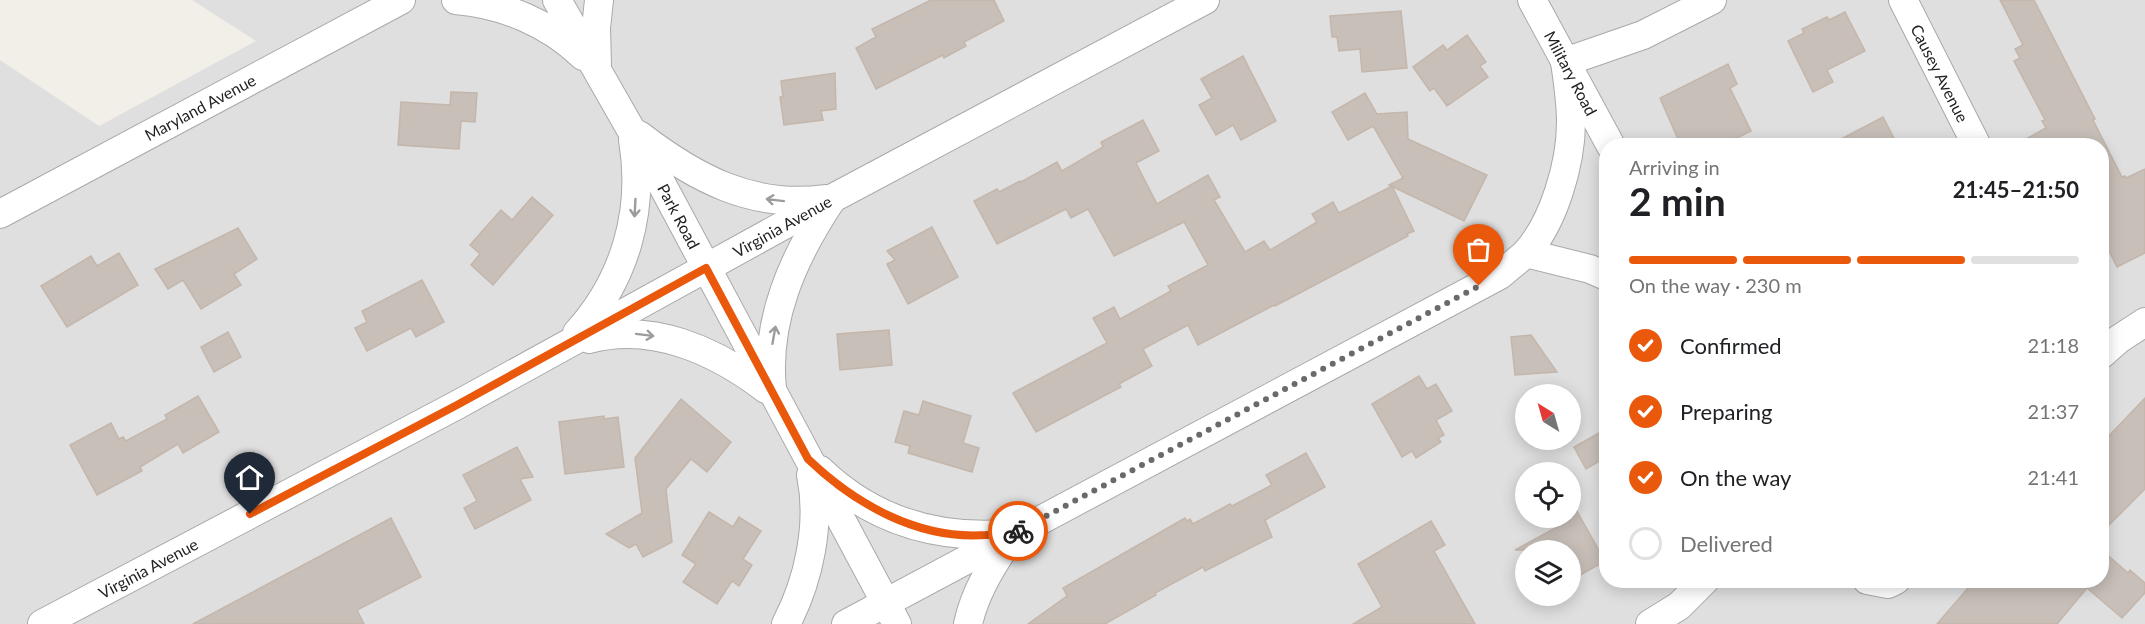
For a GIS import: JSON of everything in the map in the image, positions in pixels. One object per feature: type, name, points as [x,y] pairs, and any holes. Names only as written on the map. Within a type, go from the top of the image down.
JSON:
[{"type":"street","points":[[456,0],[471,1],[507,10],[541,24],[571,45],[597,70]]},
{"type":"street","name":"Park Road","points":[[557,0],[631,129],[891,613]]},
{"type":"street","points":[[597,70],[596,28],[599,0]]},
{"type":"street","name":"Virginia Avenue","points":[[42,624],[447,410],[833,198],[1205,0]]},
{"type":"street","points":[[1520,0],[1546,26]]},
{"type":"street","name":"Military Road","points":[[1532,0],[1607,138]]},
{"type":"street","points":[[846,624],[891,613],[1014,533],[1500,275],[1526,253],[1542,230],[1553,208],[1567,160],[1571,123],[1565,62],[1643,35],[1712,0]]},
{"type":"street","name":"Causey Avenue","points":[[1903,0],[1973,138]]},
{"type":"street","name":"Maryland Avenue","points":[[0,214],[404,1]]},
{"type":"street","points":[[631,129],[669,158],[714,183],[750,196],[780,201],[833,198]]},
{"type":"street","points":[[567,344],[593,316],[613,284],[627,249],[634,219],[637,178],[631,129]]},
{"type":"street","points":[[772,393],[770,372],[772,343],[781,301],[793,266],[808,235],[833,198]]},
{"type":"street","points":[[1526,253],[1599,273]]},
{"type":"street","points":[[2109,348],[2145,322]]},
{"type":"street","points":[[567,344],[601,336],[628,333],[664,338],[703,350],[740,369],[772,393]]},
{"type":"street","points":[[808,459],[832,482],[867,506],[897,520],[936,531],[975,536],[1014,533]]},
{"type":"street","points":[[786,624],[794,608],[809,561],[814,525],[814,488],[808,459]]},
{"type":"street","points":[[968,624],[972,604],[993,563],[1014,533]]},
{"type":"street","points":[[1650,624],[1679,606],[1697,588]]},
{"type":"shaded area","points":[[192,0],[2145,0],[2145,624],[0,624],[0,60],[99,126],[256,41]]},
{"type":"building","points":[[931,0],[994,0],[1004,21],[964,42],[966,46],[944,58],[943,55],[876,89],[856,48],[876,37],[872,29]]},
{"type":"building","points":[[2000,0],[2034,0],[2095,119],[2093,120],[2102,138],[2028,138],[2046,128],[2042,121],[2045,120],[2014,61],[2020,58],[2015,49],[2023,45]]},
{"type":"building","points":[[1401,11],[1407,68],[1362,72],[1360,49],[1339,51],[1337,37],[1332,37],[1330,16]]},
{"type":"building","points":[[1845,12],[1865,51],[1827,70],[1833,82],[1813,92],[1788,41],[1804,33],[1802,29],[1827,17],[1829,20]]},
{"type":"building","points":[[1467,35],[1486,62],[1480,66],[1488,77],[1447,106],[1434,88],[1430,91],[1413,67],[1443,45],[1447,50]]},
{"type":"building","points":[[1243,56],[1276,121],[1241,140],[1233,125],[1216,135],[1199,105],[1212,98],[1201,79]]},
{"type":"building","points":[[1728,64],[1737,84],[1730,88],[1751,131],[1737,138],[1678,138],[1660,98]]},
{"type":"building","points":[[835,73],[836,109],[821,111],[823,120],[784,125],[780,97],[783,97],[781,81]]},
{"type":"building","points":[[451,92],[477,93],[475,122],[461,121],[459,149],[398,145],[401,102],[450,105]]},
{"type":"building","points":[[1365,93],[1377,114],[1407,112],[1408,139],[1487,175],[1464,221],[1389,185],[1403,178],[1373,126],[1348,140],[1332,112]]},
{"type":"building","points":[[1883,117],[1894,138],[1843,138]]},
{"type":"building","points":[[1143,120],[1159,151],[1136,163],[1157,204],[1208,175],[1220,197],[1214,200],[1245,252],[1264,241],[1270,250],[1317,222],[1312,214],[1333,202],[1339,213],[1392,186],[1414,231],[1198,345],[1188,325],[1143,349],[1152,366],[1119,384],[1121,387],[1036,432],[1013,393],[1107,343],[1093,318],[1114,307],[1120,319],[1171,291],[1168,286],[1208,265],[1184,222],[1114,256],[1088,209],[1071,218],[1066,209],[997,244],[974,201],[997,189],[999,192],[1021,182],[1057,162],[1062,171],[1103,147],[1101,142]]},
{"type":"building","points":[[2109,151],[2122,177],[2126,178],[2145,169],[2145,253],[2117,267],[2109,251]]},
{"type":"building","points":[[532,197],[553,215],[493,285],[471,265],[480,254],[470,245],[501,210],[512,220]]},
{"type":"building","points":[[932,227],[958,277],[908,304],[887,264],[895,260],[887,251]]},
{"type":"building","points":[[238,228],[257,259],[234,274],[241,285],[201,309],[183,280],[168,289],[155,269]]},
{"type":"building","points":[[119,253],[138,285],[67,327],[41,286],[91,256],[97,266]]},
{"type":"building","points":[[422,280],[444,322],[416,337],[411,328],[367,351],[355,328],[367,322],[362,311]]},
{"type":"building","points":[[889,330],[892,365],[840,370],[837,334]]},
{"type":"building","points":[[228,332],[241,357],[214,372],[201,347]]},
{"type":"building","points":[[1531,335],[1557,372],[1515,375],[1511,337]]},
{"type":"building","points":[[1419,376],[1427,389],[1436,384],[1452,411],[1436,420],[1444,435],[1438,438],[1441,442],[1416,458],[1412,451],[1402,457],[1372,404]]},
{"type":"building","points":[[198,396],[219,432],[183,453],[178,444],[140,467],[142,471],[97,495],[70,445],[111,423],[119,439],[123,437],[126,441],[167,419],[165,415]]},
{"type":"building","points":[[2145,398],[2145,489],[2109,525],[2109,436]]},
{"type":"building","points":[[681,399],[731,442],[707,472],[691,459],[666,489],[672,542],[643,557],[636,544],[629,548],[606,534],[642,513],[635,458]]},
{"type":"building","points":[[923,401],[971,416],[963,443],[979,448],[972,472],[908,453],[910,446],[895,442],[904,411],[919,415]]},
{"type":"building","points":[[604,416],[604,419],[618,417],[624,467],[565,474],[559,422]]},
{"type":"building","points":[[1599,433],[1599,461],[1586,469],[1576,450],[1581,450],[1581,443]]},
{"type":"building","points":[[517,447],[533,477],[520,479],[531,500],[475,529],[464,508],[477,501],[463,475]]},
{"type":"building","points":[[1306,453],[1325,487],[1265,520],[1272,537],[1205,571],[1203,567],[1105,624],[1028,624],[1067,596],[1063,588],[1185,518],[1187,521],[1190,519],[1193,524],[1272,485],[1266,475]]},
{"type":"building","points":[[709,512],[733,527],[739,517],[761,531],[743,559],[752,565],[739,586],[732,581],[717,604],[683,582],[696,564],[682,555]]},
{"type":"building","points":[[391,518],[421,577],[357,610],[364,624],[193,624]]},
{"type":"building","points":[[1581,518],[1599,550],[1599,564],[1581,575],[1581,540],[1533,540],[1555,528],[1581,528]]},
{"type":"building","points":[[1431,521],[1445,545],[1434,551],[1475,624],[1353,624],[1382,607],[1358,564]]},
{"type":"building","points":[[2109,556],[2128,573],[2130,570],[2145,583],[2145,593],[2122,618],[2087,588],[2109,588]]},
{"type":"building","points":[[1968,588],[2087,588],[2057,624],[1937,624]]},
{"type":"way so far","points":[[1018,531],[1479,286]]},
{"type":"route","points":[[250,514],[457,405],[706,268],[808,459],[832,482],[867,506],[897,520],[936,531],[975,536],[1018,531]]}]
